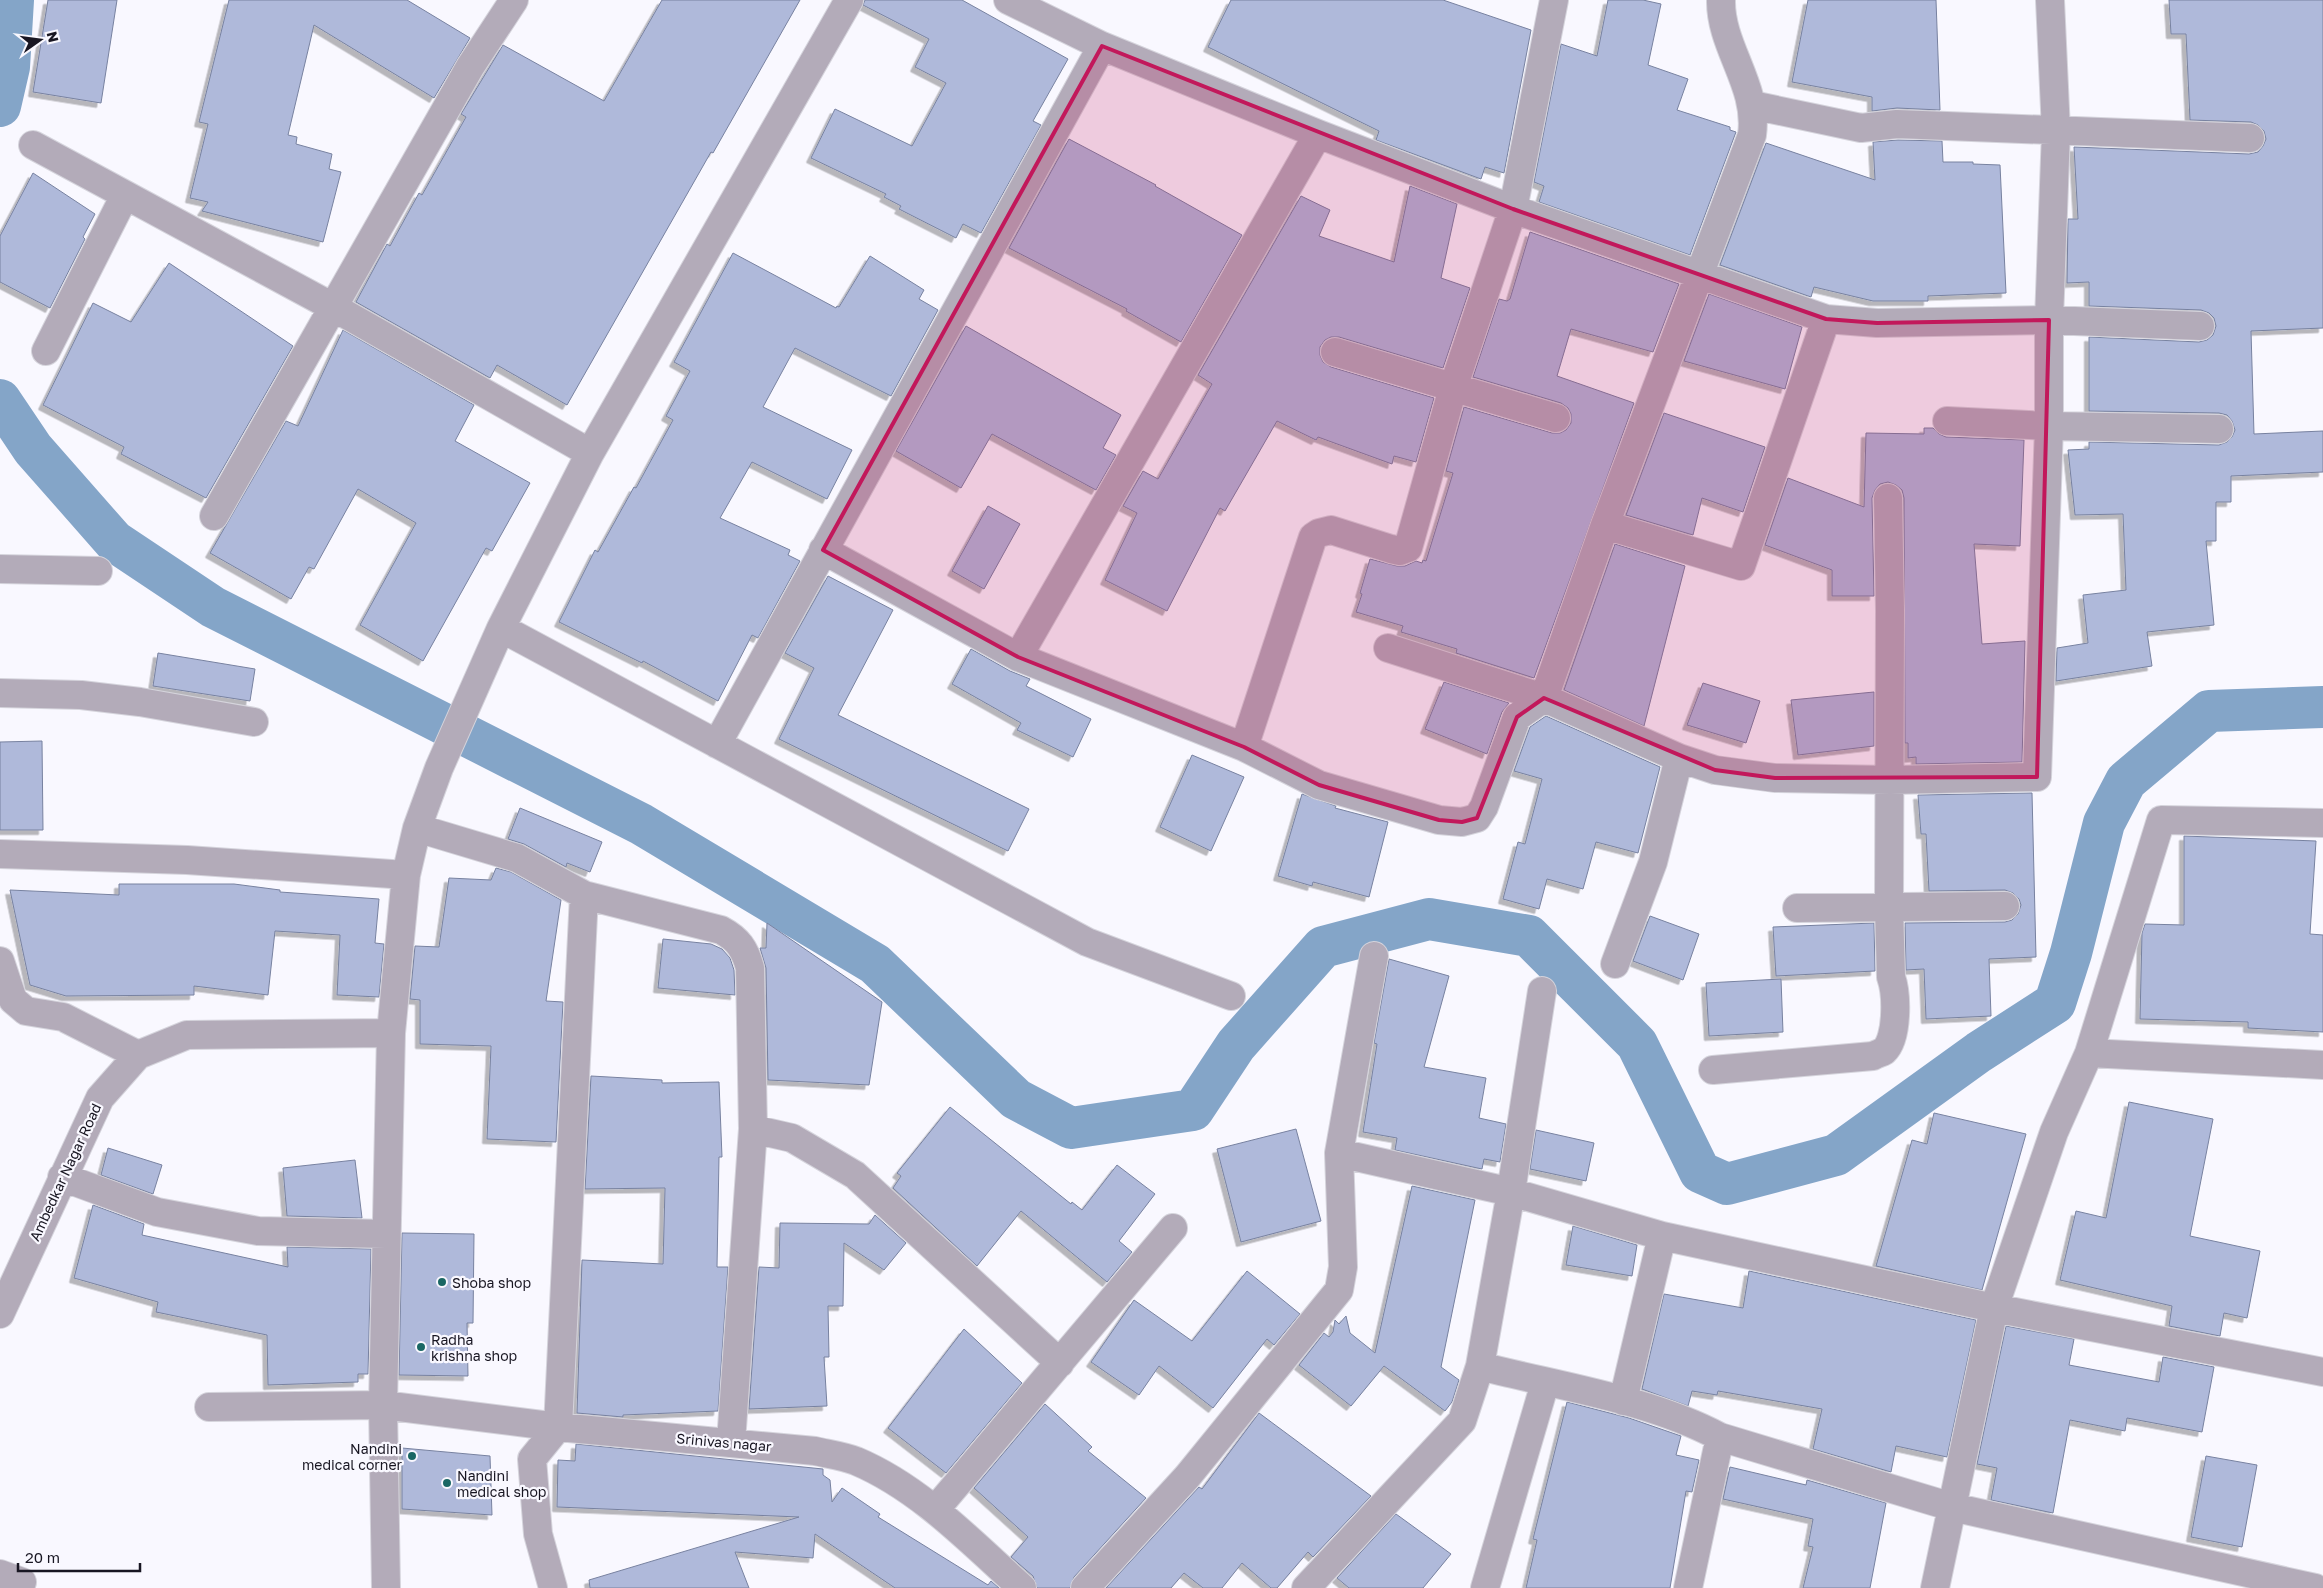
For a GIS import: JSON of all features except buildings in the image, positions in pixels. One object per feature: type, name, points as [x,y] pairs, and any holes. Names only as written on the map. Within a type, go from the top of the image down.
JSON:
[{"type":"street","points":[[214,516],[470,67],[514,0]]},
{"type":"street","points":[[386,1588],[383,1405],[391,1033],[406,875],[417,828],[439,768],[501,628],[590,453],[849,0]]},
{"type":"street","points":[[1008,0],[1102,46],[1318,134],[1513,209],[1700,273],[1826,320],[1877,323],[2049,320],[2200,326]]},
{"type":"street","points":[[1244,747],[1313,537],[1319,533],[1331,530],[1391,550],[1400,551],[1408,548],[1453,388],[1513,209],[1554,0]]},
{"type":"street","points":[[823,550],[1018,657],[1244,747],[1318,785],[1439,820],[1462,822],[1476,818],[1484,807],[1517,716],[1544,698],[1605,525],[1752,135],[1754,122],[1752,105],[1723,20],[1721,0]]},
{"type":"street","points":[[1388,648],[1544,698],[1680,758],[1715,770],[1775,778],[1890,780],[2036,777],[2049,426],[2049,320],[2056,131],[2050,0]]},
{"type":"street","points":[[717,744],[1102,46]]},
{"type":"street","points":[[1752,105],[1862,128],[1897,124],[2250,138]]},
{"type":"street","points":[[1018,657],[1318,134]]},
{"type":"street","points":[[33,145],[333,307],[590,453]]},
{"type":"street","points":[[46,351],[125,195]]},
{"type":"street","points":[[1605,525],[1741,566],[1826,320]]},
{"type":"street","points":[[1335,352],[1556,418]]},
{"type":"street","points":[[1947,421],[2049,426],[2219,428]]},
{"type":"street","points":[[1713,1070],[1873,1056],[1884,1050],[1891,1037],[1895,1015],[1889,908],[1888,498]]},
{"type":"street","points":[[0,569],[98,571]]},
{"type":"street","points":[[501,628],[1087,942],[1231,996]]},
{"type":"street","points":[[0,694],[81,695],[140,702],[254,722]]},
{"type":"street","points":[[1615,964],[1653,862],[1680,758]]},
{"type":"street","points":[[1935,1588],[1994,1308],[2054,1132],[2089,1053],[2161,820],[2323,823]]},
{"type":"street","points":[[417,828],[517,858],[584,895],[721,930],[735,938],[746,953],[750,968],[753,1129],[731,1442]]},
{"type":"street","points":[[0,854],[187,860],[406,875]]},
{"type":"street","points":[[553,1588],[538,1534],[532,1459],[558,1427],[584,895]]},
{"type":"street","points":[[1797,908],[2005,906]]},
{"type":"street","points":[[1086,1588],[1187,1477],[1340,1290],[1343,1267],[1339,1153],[1374,956]]},
{"type":"street","points":[[0,961],[13,1000],[26,1011],[63,1017],[138,1056]]},
{"type":"street","points":[[1313,1585],[1462,1421],[1480,1366],[1511,1192],[1542,991]]},
{"type":"street","name":"Ambedkar Nagar Road","points":[[0,1314],[100,1098],[138,1056],[187,1035],[391,1033]]},
{"type":"street","points":[[2089,1053],[2323,1064]]},
{"type":"street","points":[[753,1129],[792,1138],[855,1175],[1060,1363]]},
{"type":"street","points":[[1339,1153],[1511,1192],[1662,1236],[1994,1308],[2323,1372]]},
{"type":"street","points":[[62,1177],[157,1212],[258,1231],[386,1234]]},
{"type":"street","points":[[935,1510],[1173,1228]]},
{"type":"street","points":[[1623,1401],[1662,1236]]},
{"type":"street","points":[[1480,1366],[1623,1401],[1693,1422],[1720,1437],[1952,1507],[2316,1588]]},
{"type":"street","points":[[1486,1588],[1545,1383]]},
{"type":"street","name":"Srinivas nagar","points":[[209,1406],[383,1405],[558,1427],[815,1451],[855,1461],[900,1485],[935,1510],[1022,1588]]},
{"type":"street","points":[[1688,1588],[1720,1437]]},
{"type":"highlighted area","points":[[1102,46],[1513,209],[1826,319],[1877,323],[2049,320],[2037,777],[1775,778],[1715,770],[1544,698],[1517,717],[1477,818],[1462,822],[1439,820],[1319,785],[1244,747],[1018,657],[823,550]]},
{"type":"waterway","points":[[0,106],[9,67],[13,0]]},
{"type":"waterway","points":[[0,400],[33,449],[114,541],[213,607],[641,824],[875,964],[1016,1099],[1071,1128],[1193,1110],[1236,1045],[1323,947],[1429,919],[1529,936],[1637,1044],[1700,1172],[1727,1184],[1836,1155],[1979,1052],[2055,1003],[2071,953],[2104,823],[2126,781],[2209,711],[2323,707]]},
{"type":"place","name":"Shoba shop","points":[[442,1282]]},
{"type":"place","name":"Radha krishna shop","points":[[421,1347]]},
{"type":"place","name":"Nandini medical corner","points":[[412,1456]]},
{"type":"place","name":"Nandini medical shop","points":[[447,1483]]}]
